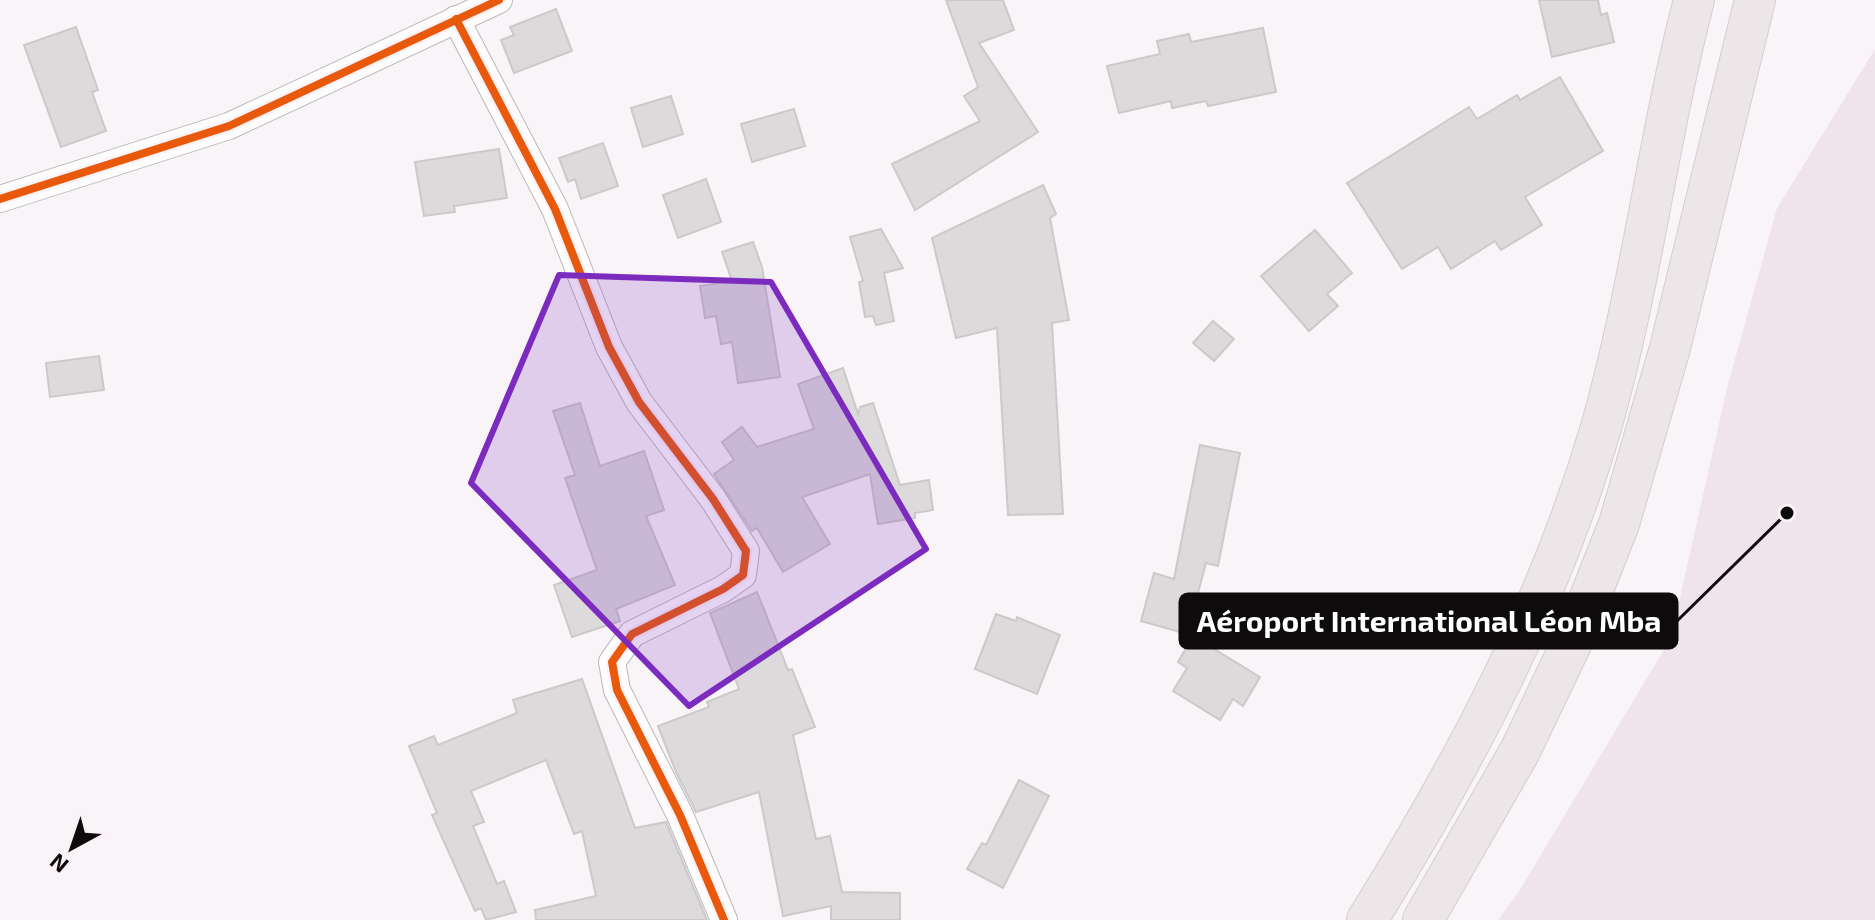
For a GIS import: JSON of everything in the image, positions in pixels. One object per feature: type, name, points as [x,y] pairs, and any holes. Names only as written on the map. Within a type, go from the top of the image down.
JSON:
[{"type":"main road","points":[[1367,920],[1427,824],[1485,716],[1560,547],[1599,431],[1630,312],[1654,172],[1694,0]]},
{"type":"main road","points":[[1423,920],[1520,751],[1579,626],[1619,524],[1670,348],[1755,0]]},
{"type":"street","points":[[0,199],[229,126],[499,0]]},
{"type":"street","points":[[456,19],[555,209],[609,347],[639,402],[713,499],[746,551],[743,575],[723,589],[632,634],[612,662],[617,690],[680,815],[724,920]]},
{"type":"highlighted area","points":[[559,275],[771,282],[926,549],[689,706],[471,483]]},
{"type":"shaded area","points":[[1875,49],[1875,920],[1498,920],[1518,893],[1671,638],[1727,388],[1777,208]]},
{"type":"building","points":[[946,0],[1003,0],[1014,30],[979,43],[1038,132],[915,210],[892,164],[980,121],[964,96],[978,87]]},
{"type":"building","points":[[1539,0],[1598,0],[1601,15],[1607,13],[1614,42],[1552,57]]},
{"type":"building","points":[[556,9],[572,51],[514,73],[501,40],[514,35],[510,27]]},
{"type":"building","points":[[76,27],[98,90],[92,92],[106,131],[61,147],[24,45]]},
{"type":"building","points":[[1263,28],[1276,92],[1208,106],[1206,101],[1172,108],[1171,101],[1119,113],[1107,66],[1160,54],[1157,41],[1189,34],[1191,42]]},
{"type":"building","points":[[1560,77],[1603,151],[1525,197],[1542,225],[1501,250],[1495,241],[1451,269],[1438,247],[1402,269],[1347,183],[1469,107],[1477,119],[1517,95],[1520,100]]},
{"type":"building","points":[[671,96],[683,134],[643,147],[631,108]]},
{"type":"building","points":[[794,109],[805,146],[752,162],[741,124]]},
{"type":"building","points":[[603,143],[618,186],[581,199],[575,179],[568,182],[559,158]]},
{"type":"building","points":[[499,149],[507,198],[454,206],[455,212],[424,216],[415,162]]},
{"type":"building","points":[[706,179],[721,222],[678,238],[663,195]]},
{"type":"building","points":[[1043,185],[1056,214],[1050,218],[1069,320],[1052,323],[1063,514],[1008,515],[997,328],[956,338],[932,238]]},
{"type":"building","points":[[881,229],[903,268],[884,273],[894,321],[876,325],[873,316],[865,317],[859,282],[863,281],[850,237]]},
{"type":"building","points":[[1315,230],[1352,273],[1327,294],[1338,306],[1309,331],[1261,276]]},
{"type":"building","points":[[753,242],[762,267],[780,377],[738,383],[732,342],[721,344],[716,316],[705,318],[700,286],[732,281],[722,252]]},
{"type":"building","points":[[1213,321],[1234,339],[1214,361],[1193,343]]},
{"type":"building","points":[[99,356],[104,390],[50,397],[46,363]]},
{"type":"building","points":[[843,368],[858,414],[860,407],[873,403],[900,485],[929,480],[933,510],[915,513],[915,518],[878,524],[870,474],[802,497],[830,544],[783,572],[757,528],[752,531],[714,474],[734,460],[722,442],[742,427],[757,447],[814,429],[798,384]]},
{"type":"building","points":[[580,403],[600,466],[644,451],[664,510],[646,516],[675,585],[616,609],[620,621],[572,637],[554,585],[597,570],[565,478],[575,475],[553,411]]},
{"type":"building","points":[[1200,445],[1240,453],[1218,566],[1206,563],[1187,634],[1141,621],[1154,573],[1174,579]]},
{"type":"building","points":[[757,592],[815,727],[793,735],[816,839],[830,836],[842,892],[900,893],[900,920],[831,920],[831,906],[783,916],[759,792],[696,812],[676,772],[658,726],[709,707],[707,702],[739,689],[710,613]]},
{"type":"building","points":[[996,614],[1016,621],[1017,617],[1060,635],[1037,694],[975,669]]},
{"type":"building","points":[[1193,636],[1260,677],[1243,706],[1233,699],[1220,720],[1173,691],[1187,668],[1178,662]]},
{"type":"building","points":[[582,679],[635,828],[666,822],[707,920],[536,920],[535,910],[596,896],[582,831],[574,834],[546,760],[471,791],[484,822],[473,826],[497,884],[504,881],[516,912],[486,920],[481,908],[475,911],[432,815],[437,813],[409,746],[434,736],[438,745],[517,713],[513,700]]},
{"type":"building","points":[[1019,780],[1049,796],[1003,888],[967,869],[982,843],[986,845]]},
{"type":"cycle path","points":[[0,199],[229,126],[499,0]]},
{"type":"cycle path","points":[[456,19],[555,209],[609,347],[639,402],[713,499],[746,551],[743,575],[723,589],[632,634],[612,662],[617,690],[680,815],[724,920]]},
{"type":"place","name":"Aéroport International Léon Mba","points":[[1787,513]]}]
